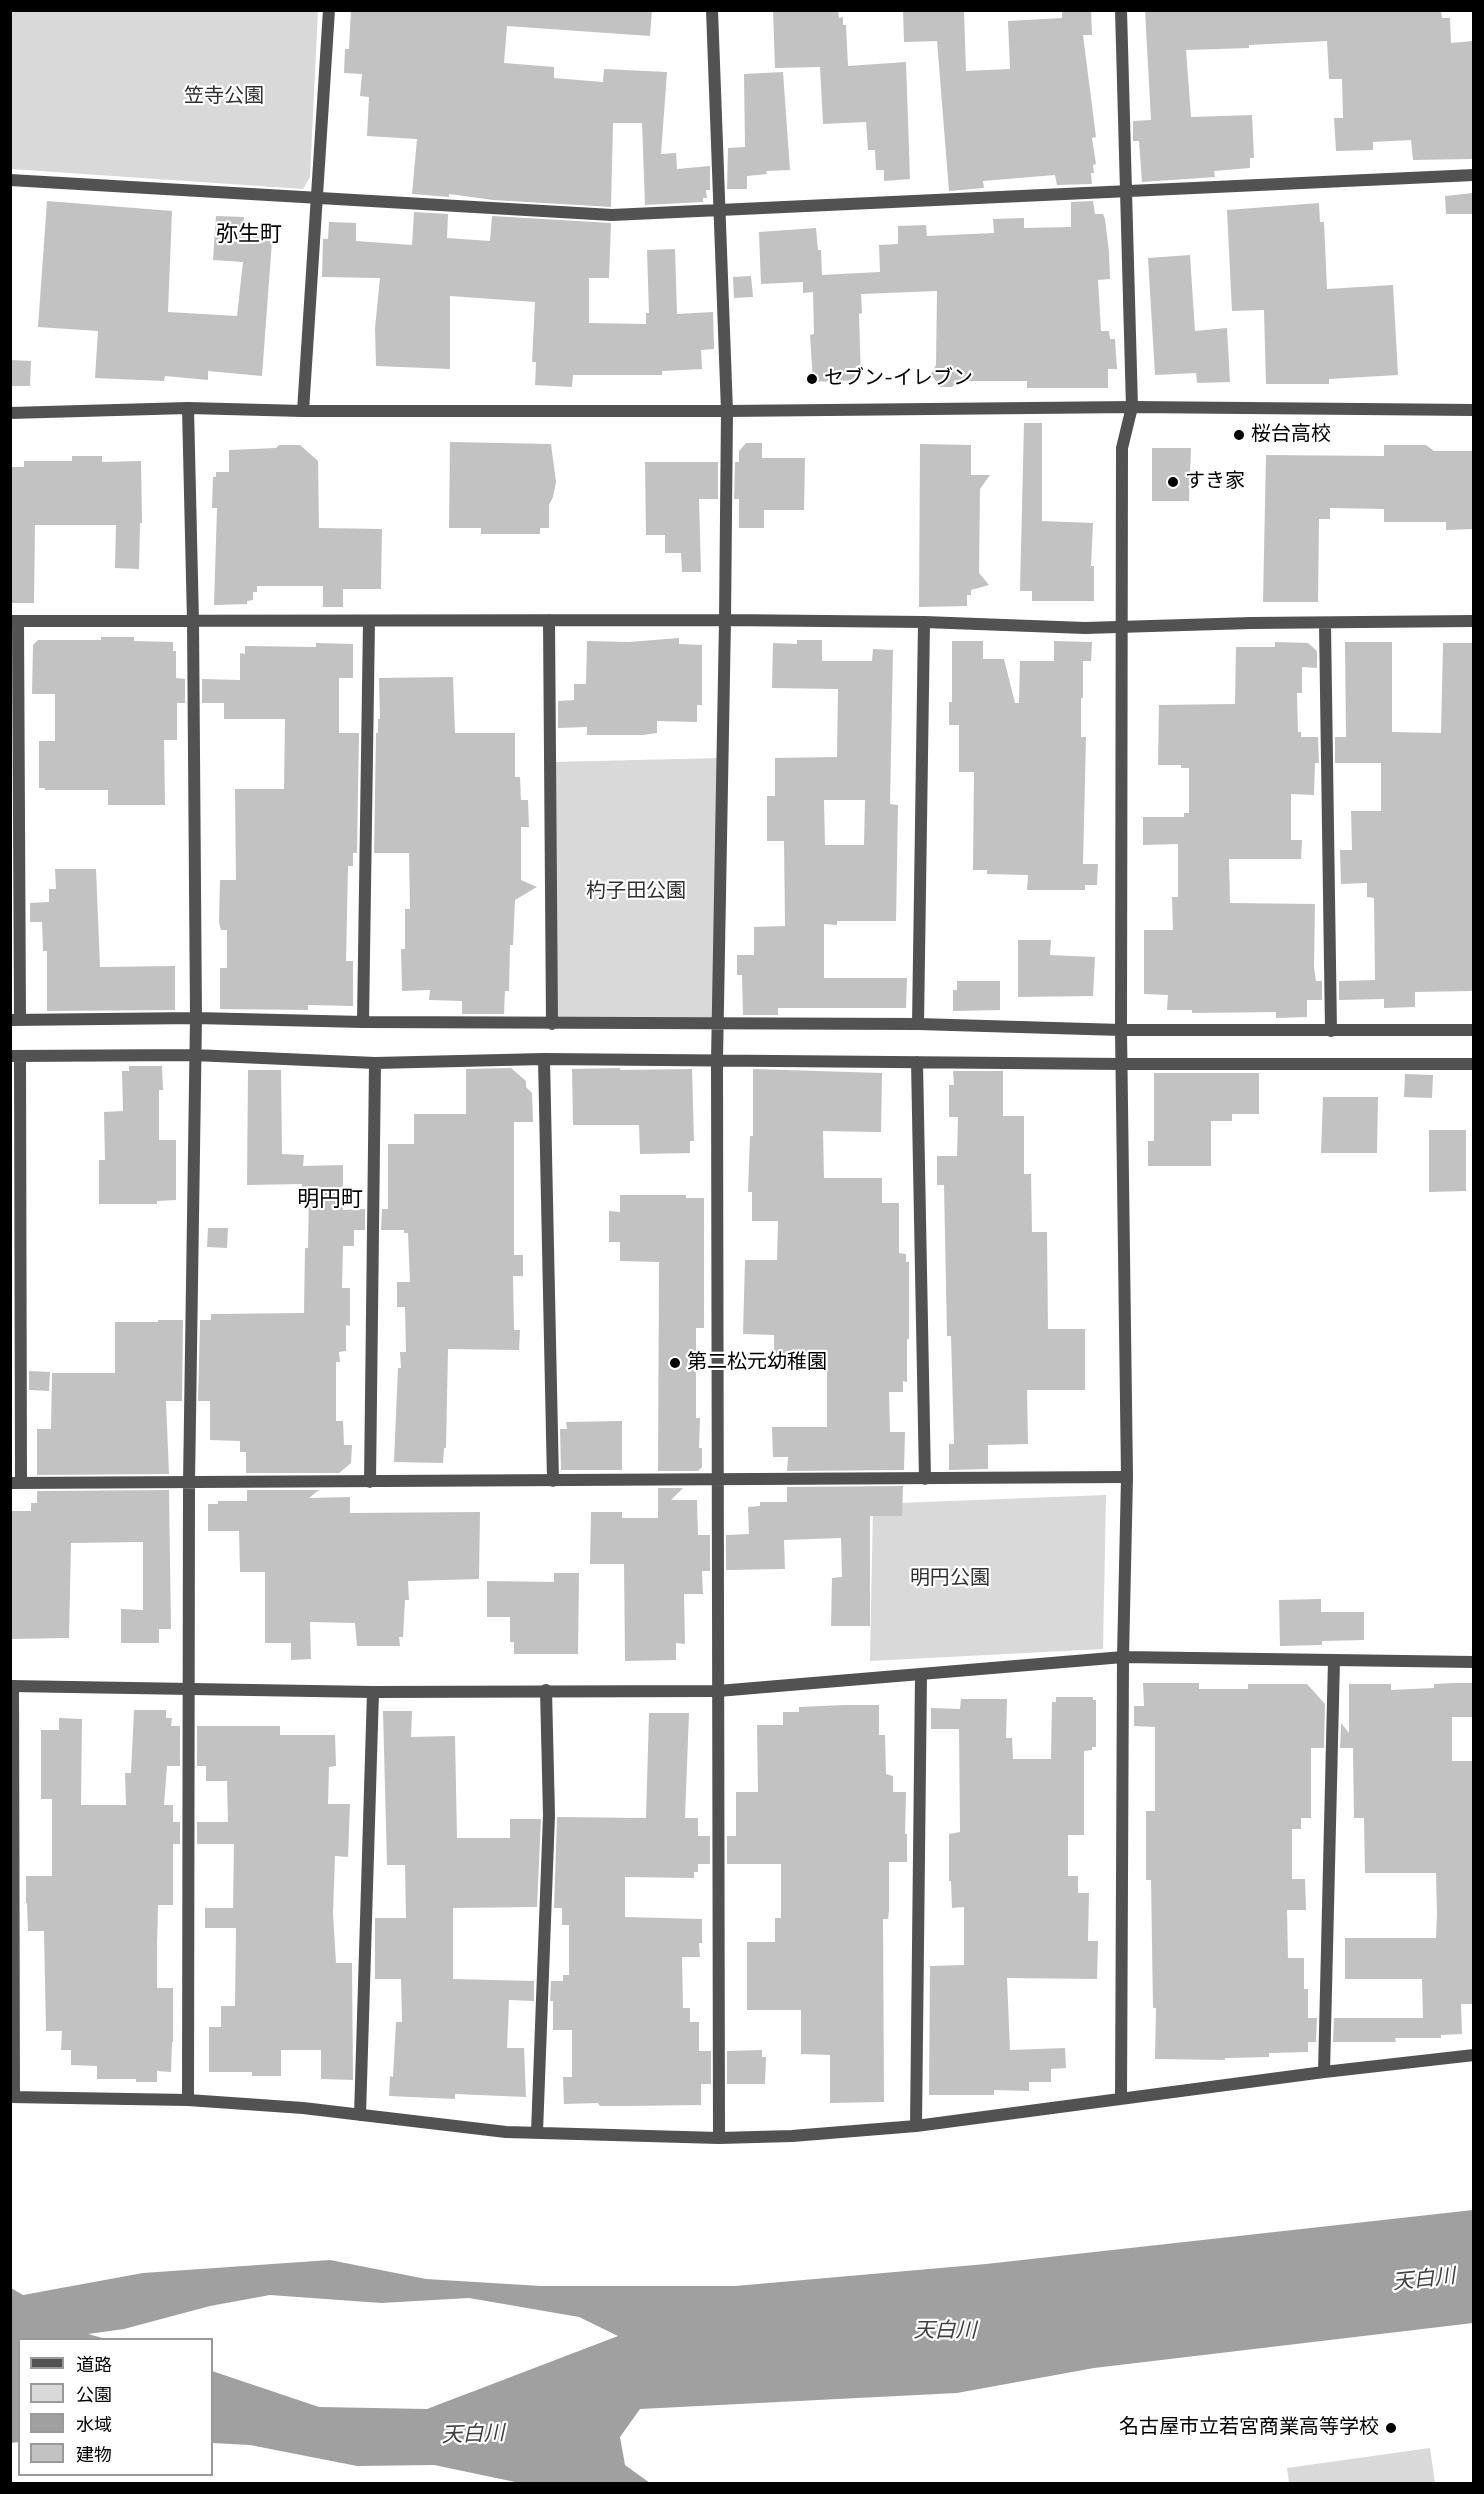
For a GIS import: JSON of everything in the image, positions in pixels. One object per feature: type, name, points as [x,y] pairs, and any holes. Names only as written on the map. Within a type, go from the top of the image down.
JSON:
[{"type":"street","points":[[303,411],[329,10]]},
{"type":"street","points":[[712,10],[727,411],[726,620],[717,1060],[718,2138]]},
{"type":"street","points":[[1121,10],[1132,407],[1122,448],[1121,1030],[1127,1477],[1123,1657],[1121,2099]]},
{"type":"street","points":[[10,180],[316,200],[612,215],[1473,175]]},
{"type":"street","points":[[10,413],[188,408],[303,411],[727,411],[1132,407],[1473,410]]},
{"type":"street","points":[[188,408],[194,621],[196,1018],[189,1484],[188,2100]]},
{"type":"street","points":[[549,620],[552,1024]]},
{"type":"street","points":[[1473,621],[1251,623],[1122,628],[924,622],[726,620],[14,621],[15,1020],[196,1018],[552,1024],[918,1024],[1121,1030],[1473,1030]]},
{"type":"street","points":[[363,1022],[369,621]]},
{"type":"street","points":[[918,1024],[924,622]]},
{"type":"street","points":[[1325,624],[1331,1030]]},
{"type":"street","points":[[1127,1477],[189,1484],[16,1483],[15,1056],[194,1055],[375,1063],[544,1059],[1123,1064],[1473,1064]]},
{"type":"street","points":[[544,1059],[553,1481]]},
{"type":"street","points":[[917,1062],[925,1479]]},
{"type":"street","points":[[370,1482],[375,1063]]},
{"type":"street","points":[[1473,1662],[1123,1657],[718,1691],[374,1692],[12,1686],[12,2097],[188,2100],[303,2108],[506,2132],[718,2138],[792,2136],[916,2126],[1324,2072],[1473,2055]]},
{"type":"street","points":[[1324,2072],[1334,1660]]},
{"type":"street","points":[[916,2126],[921,1675]]},
{"type":"street","points":[[537,2132],[549,1815],[546,1690]]},
{"type":"street","points":[[360,2115],[374,1692]]},
{"type":"green space","name":"笠寺公園","points":[[10,11],[318,11],[310,177],[303,189],[11,169]]},
{"type":"green space","name":"杓子田公園","points":[[719,758],[716,1021],[556,1023],[554,762]]},
{"type":"green space","name":"明円公園","points":[[1106,1495],[1103,1649],[870,1661],[873,1504]]},
{"type":"green space","points":[[1430,2448],[1435,2483],[1289,2483],[1287,2468]]},
{"type":"water","name":"天白川","points":[[1473,2210],[1473,2323],[1094,2368],[957,2393],[640,2409],[620,2437],[625,2465],[650,2483],[520,2483],[434,2465],[357,2466],[250,2445],[213,2443],[213,2371],[319,2407],[427,2409],[618,2336],[579,2317],[469,2298],[381,2303],[270,2295],[210,2306],[124,2329],[88,2334],[102,2338],[18,2338],[18,2442],[11,2443],[11,2288],[23,2295],[143,2273],[330,2260],[426,2279],[541,2286],[735,2286],[986,2264]]},
{"type":"building","points":[[351,10],[652,10],[650,36],[507,26],[504,63],[554,67],[554,78],[603,82],[604,69],[667,72],[661,154],[676,153],[677,169],[710,166],[710,190],[706,190],[707,198],[703,198],[703,202],[645,205],[642,123],[613,123],[611,207],[493,200],[449,194],[449,197],[412,194],[417,139],[367,136],[369,97],[360,96],[362,74],[344,73],[345,49],[349,49]]},
{"type":"building","points":[[773,10],[838,10],[839,18],[843,17],[843,25],[846,25],[848,66],[906,62],[910,179],[884,181],[884,170],[876,170],[875,150],[868,150],[866,122],[823,124],[820,67],[775,68]]},
{"type":"building","points":[[903,10],[964,10],[966,71],[1010,69],[1008,21],[1062,18],[1062,10],[1091,10],[1092,35],[1083,35],[1096,137],[1092,138],[1096,164],[1093,165],[1094,173],[1091,173],[1092,184],[1057,185],[1055,175],[983,181],[984,188],[949,191],[937,41],[904,42]]},
{"type":"building","points":[[1145,10],[1441,10],[1442,18],[1450,18],[1451,43],[1473,41],[1473,159],[1413,160],[1411,140],[1373,142],[1373,150],[1336,151],[1334,118],[1343,118],[1342,79],[1329,79],[1327,41],[1249,45],[1249,48],[1186,50],[1191,117],[1252,115],[1254,158],[1250,158],[1250,168],[1214,171],[1215,177],[1142,182],[1139,141],[1133,141],[1133,121],[1151,120]]},
{"type":"building","points":[[783,72],[790,170],[766,171],[767,174],[747,176],[747,189],[727,189],[728,148],[745,147],[744,74]]},
{"type":"building","points":[[1473,193],[1473,214],[1446,214],[1445,196]]},
{"type":"building","points":[[47,201],[172,211],[168,312],[237,316],[243,262],[213,260],[216,216],[244,217],[243,225],[273,227],[262,376],[208,371],[208,380],[165,376],[164,381],[95,378],[98,331],[38,327]]},
{"type":"building","points":[[1093,201],[1095,214],[1103,214],[1105,219],[1109,252],[1110,279],[1098,280],[1101,331],[1109,331],[1110,339],[1115,339],[1117,369],[1108,369],[1108,388],[1027,388],[1027,381],[958,381],[952,387],[940,387],[931,374],[936,365],[937,291],[861,294],[862,313],[859,314],[861,380],[813,382],[810,335],[814,334],[813,292],[803,293],[803,282],[761,284],[759,232],[816,228],[818,250],[821,250],[822,275],[880,272],[879,245],[898,244],[898,226],[926,225],[927,236],[994,233],[993,219],[1024,218],[1024,228],[1071,227],[1071,202]]},
{"type":"building","points":[[1319,203],[1320,222],[1324,222],[1327,289],[1393,285],[1398,375],[1329,379],[1329,384],[1266,384],[1264,310],[1232,311],[1227,210]]},
{"type":"building","points":[[414,212],[448,214],[447,238],[490,241],[492,216],[611,223],[609,278],[589,278],[589,323],[646,324],[646,313],[649,313],[647,250],[675,249],[677,314],[713,312],[714,349],[701,350],[702,369],[662,371],[662,375],[573,375],[572,387],[535,385],[536,362],[532,362],[535,302],[450,296],[450,369],[376,366],[375,328],[380,278],[322,277],[323,239],[328,239],[329,222],[356,223],[356,241],[412,245]]},
{"type":"building","points":[[1190,255],[1195,331],[1227,328],[1230,382],[1197,383],[1196,373],[1155,375],[1148,258]]},
{"type":"building","points":[[751,276],[753,297],[734,298],[733,277]]},
{"type":"building","points":[[10,360],[31,361],[30,386],[10,386]]},
{"type":"building","points":[[1024,423],[1042,423],[1042,521],[1093,523],[1091,566],[1094,566],[1094,601],[1032,601],[1032,591],[1020,591]]},
{"type":"building","points":[[450,442],[551,444],[556,482],[549,505],[549,528],[540,528],[540,534],[481,534],[481,528],[449,528]]},
{"type":"building","points":[[746,443],[762,443],[762,458],[805,458],[804,510],[764,510],[764,528],[739,528],[739,499],[734,499],[735,462],[739,462],[739,451]]},
{"type":"building","points":[[920,444],[971,445],[971,475],[990,475],[980,489],[979,573],[989,585],[971,590],[971,595],[967,595],[967,606],[919,607]]},
{"type":"building","points":[[279,445],[300,445],[318,461],[319,528],[382,529],[381,589],[343,589],[343,607],[323,607],[323,586],[257,586],[257,592],[253,592],[253,600],[247,601],[247,604],[214,605],[217,508],[212,508],[213,477],[216,477],[216,472],[229,472],[229,450],[276,448]]},
{"type":"building","points":[[1384,445],[1426,445],[1434,451],[1473,451],[1473,529],[1446,530],[1446,522],[1384,522],[1384,509],[1330,508],[1330,519],[1319,519],[1318,602],[1263,602],[1266,455],[1384,456]]},
{"type":"building","name":"すき家","points":[[1152,448],[1191,448],[1189,501],[1152,501]]},
{"type":"building","points":[[72,456],[102,456],[102,462],[141,461],[142,523],[140,523],[139,569],[115,568],[116,525],[35,525],[34,603],[10,603],[10,467],[24,467],[24,461],[72,461]]},
{"type":"building","points":[[645,462],[718,462],[718,499],[699,499],[701,572],[682,572],[681,553],[665,553],[665,535],[646,535]]},
{"type":"building","points":[[101,637],[134,637],[134,641],[173,642],[173,651],[176,651],[176,678],[185,679],[185,703],[177,703],[177,740],[164,740],[165,805],[108,805],[108,790],[45,790],[45,788],[39,788],[39,741],[55,741],[55,694],[32,694],[33,645],[38,640],[101,640]]},
{"type":"building","points":[[679,638],[679,644],[702,645],[702,705],[697,705],[697,722],[657,721],[657,733],[643,735],[587,735],[587,727],[558,728],[558,701],[574,700],[574,684],[586,684],[587,641],[629,642]]},
{"type":"building","points":[[797,640],[822,640],[822,661],[872,661],[873,649],[893,650],[890,804],[898,805],[896,921],[837,921],[837,925],[824,924],[824,978],[907,978],[906,1008],[778,1008],[778,1015],[743,1015],[742,975],[737,975],[737,955],[754,955],[754,927],[785,926],[784,841],[767,841],[767,796],[775,796],[775,758],[837,757],[838,689],[772,688],[773,643],[797,644]],"holes":[[[824,800],[865,800],[864,845],[825,845]]]},
{"type":"building","points":[[952,641],[983,641],[983,659],[1004,659],[1015,703],[1019,703],[1020,661],[1054,661],[1054,641],[1092,642],[1091,661],[1083,661],[1083,698],[1081,698],[1081,737],[1086,737],[1083,864],[1098,864],[1097,885],[1085,885],[1085,890],[1027,890],[1028,875],[987,874],[987,870],[973,870],[974,772],[959,772],[959,725],[949,725],[949,702],[952,702]]},
{"type":"building","points":[[1275,642],[1308,643],[1317,651],[1317,668],[1302,667],[1302,693],[1297,693],[1298,732],[1301,732],[1301,737],[1318,737],[1319,763],[1315,763],[1314,795],[1291,794],[1291,840],[1302,840],[1301,859],[1229,859],[1230,903],[1315,904],[1314,967],[1316,981],[1322,981],[1322,1000],[1307,1000],[1307,1017],[1276,1018],[1276,1012],[1192,1013],[1192,1010],[1167,1010],[1168,995],[1144,994],[1144,930],[1173,930],[1172,897],[1178,897],[1178,844],[1143,845],[1143,817],[1184,817],[1184,813],[1189,813],[1189,768],[1181,768],[1181,765],[1158,765],[1159,705],[1235,704],[1236,647],[1275,647]]},
{"type":"building","points":[[1345,642],[1392,642],[1392,732],[1441,733],[1443,643],[1473,643],[1473,991],[1415,992],[1415,1007],[1384,1008],[1384,999],[1339,1000],[1339,981],[1375,980],[1374,898],[1367,897],[1367,883],[1341,884],[1340,850],[1352,850],[1351,811],[1381,811],[1381,763],[1335,763],[1335,737],[1346,737]]},
{"type":"building","points":[[316,643],[353,644],[353,678],[339,678],[339,733],[359,733],[357,853],[353,853],[353,866],[348,866],[346,961],[353,961],[353,1006],[308,1005],[308,1010],[220,1009],[220,968],[227,968],[227,930],[221,930],[219,922],[220,880],[236,880],[235,789],[284,789],[285,719],[224,719],[224,703],[202,703],[202,679],[240,680],[240,653],[245,654],[245,646],[316,647]]},
{"type":"building","points":[[453,677],[455,733],[515,733],[515,777],[520,777],[521,800],[528,800],[529,827],[521,827],[521,880],[537,887],[515,900],[513,945],[510,945],[509,991],[505,991],[504,1014],[462,1014],[462,1001],[429,1000],[430,990],[402,991],[401,949],[405,949],[405,909],[410,909],[409,853],[374,853],[376,733],[378,733],[378,719],[380,719],[379,678]]},
{"type":"building","points":[[55,869],[96,869],[100,967],[175,966],[175,1010],[47,1011],[47,951],[43,951],[42,922],[30,922],[30,903],[49,902],[49,889],[56,889]]},
{"type":"building","points":[[1018,940],[1051,940],[1050,955],[1095,957],[1093,996],[1018,997]]},
{"type":"building","points":[[957,981],[1000,981],[1000,1010],[953,1011],[953,990],[957,990]]},
{"type":"building","points":[[129,1066],[162,1066],[163,1090],[159,1090],[159,1140],[176,1140],[176,1200],[157,1201],[157,1204],[99,1204],[99,1160],[105,1160],[104,1112],[123,1111],[122,1071],[129,1071]]},
{"type":"building","points":[[511,1068],[526,1081],[526,1087],[532,1093],[533,1122],[514,1122],[514,1255],[523,1255],[523,1276],[513,1276],[514,1330],[520,1330],[519,1350],[448,1349],[446,1448],[444,1448],[443,1463],[394,1462],[398,1368],[401,1368],[400,1352],[406,1352],[405,1307],[397,1307],[397,1282],[410,1282],[408,1233],[404,1233],[404,1230],[381,1230],[382,1209],[388,1209],[388,1144],[414,1144],[414,1114],[466,1114],[466,1069]]},
{"type":"building","points":[[620,1068],[620,1070],[692,1069],[694,1141],[690,1141],[690,1153],[640,1154],[639,1125],[573,1125],[572,1069]]},
{"type":"building","points":[[753,1069],[882,1073],[881,1132],[823,1131],[824,1178],[882,1178],[882,1203],[899,1203],[899,1253],[906,1254],[906,1262],[909,1262],[907,1382],[903,1381],[903,1392],[889,1392],[890,1432],[905,1432],[904,1470],[787,1471],[788,1457],[773,1457],[772,1427],[827,1427],[827,1358],[774,1358],[774,1335],[743,1334],[745,1260],[777,1260],[778,1221],[752,1221],[752,1192],[748,1192],[750,1136],[753,1136]]},
{"type":"building","points":[[248,1070],[281,1070],[282,1154],[304,1155],[303,1166],[343,1165],[343,1210],[365,1209],[365,1230],[354,1230],[354,1246],[343,1246],[342,1288],[350,1288],[350,1326],[346,1325],[346,1351],[339,1352],[340,1362],[336,1362],[336,1421],[343,1421],[344,1445],[352,1445],[351,1463],[339,1473],[246,1473],[246,1452],[240,1452],[240,1441],[210,1440],[210,1401],[198,1401],[200,1320],[211,1320],[211,1314],[304,1313],[309,1194],[302,1194],[302,1184],[247,1185]]},
{"type":"building","points":[[953,1071],[1003,1071],[1003,1116],[1024,1116],[1024,1174],[1031,1174],[1032,1232],[1047,1232],[1048,1329],[1085,1329],[1085,1390],[1027,1390],[1028,1444],[988,1445],[988,1469],[949,1470],[949,1444],[954,1444],[951,1336],[947,1336],[944,1185],[937,1185],[937,1156],[957,1156],[958,1117],[949,1117],[949,1085],[954,1085]]},
{"type":"building","points":[[1154,1073],[1259,1073],[1259,1114],[1232,1114],[1232,1121],[1211,1121],[1211,1166],[1148,1166],[1148,1141],[1154,1141]]},
{"type":"building","points":[[1405,1074],[1433,1075],[1432,1098],[1404,1097]]},
{"type":"building","points":[[1323,1097],[1378,1097],[1377,1153],[1321,1153]]},
{"type":"building","points":[[1429,1130],[1466,1130],[1466,1191],[1429,1192]]},
{"type":"building","points":[[620,1195],[686,1195],[686,1198],[704,1198],[704,1328],[696,1328],[696,1418],[700,1418],[699,1448],[702,1448],[702,1467],[698,1471],[658,1471],[659,1262],[620,1261],[620,1242],[609,1242],[609,1211],[620,1212]]},
{"type":"building","points":[[208,1228],[228,1228],[227,1248],[207,1247]]},
{"type":"building","points":[[158,1320],[183,1320],[182,1401],[166,1401],[169,1474],[37,1475],[37,1429],[51,1429],[52,1373],[115,1373],[115,1322],[158,1322]]},
{"type":"building","points":[[29,1371],[50,1372],[49,1391],[29,1390]]},
{"type":"building","points":[[622,1421],[622,1470],[561,1470],[560,1429],[567,1429],[566,1422]]},
{"type":"building","points":[[903,1486],[902,1516],[870,1516],[870,1626],[831,1626],[832,1578],[842,1577],[841,1538],[784,1540],[785,1569],[726,1570],[726,1535],[749,1534],[748,1507],[760,1506],[760,1502],[787,1502],[787,1487]]},
{"type":"building","points":[[658,1488],[683,1488],[671,1500],[697,1500],[698,1535],[710,1535],[710,1571],[702,1571],[703,1594],[684,1594],[685,1644],[676,1643],[676,1660],[625,1661],[624,1564],[590,1564],[591,1512],[622,1512],[622,1518],[658,1518]]},
{"type":"building","points":[[169,1490],[171,1629],[159,1629],[159,1643],[121,1643],[121,1609],[143,1610],[143,1542],[71,1543],[69,1638],[10,1639],[10,1511],[31,1511],[31,1503],[37,1503],[37,1491]]},
{"type":"building","points":[[247,1490],[319,1490],[309,1498],[350,1497],[350,1513],[480,1512],[479,1579],[408,1581],[409,1600],[405,1600],[403,1637],[399,1637],[400,1646],[357,1646],[355,1623],[310,1622],[311,1659],[291,1660],[291,1643],[265,1643],[265,1572],[240,1572],[239,1531],[208,1531],[208,1504],[218,1504],[218,1501],[247,1501]]},
{"type":"building","points":[[554,1573],[579,1573],[578,1654],[514,1654],[514,1642],[510,1642],[510,1617],[487,1617],[487,1581],[554,1582]]},
{"type":"building","points":[[1321,1599],[1321,1612],[1364,1612],[1364,1640],[1322,1641],[1322,1645],[1280,1646],[1279,1600]]},
{"type":"building","points":[[1143,1683],[1199,1683],[1199,1689],[1248,1689],[1248,1684],[1307,1684],[1325,1704],[1324,1748],[1311,1748],[1311,1818],[1301,1818],[1301,1829],[1292,1829],[1292,1879],[1305,1879],[1306,1910],[1287,1910],[1288,1958],[1304,1958],[1304,1989],[1308,1989],[1308,2018],[1317,2018],[1316,2042],[1308,2042],[1308,2052],[1269,2053],[1269,2057],[1225,2058],[1225,2060],[1155,2059],[1156,2008],[1153,2008],[1151,1880],[1146,1880],[1146,1811],[1155,1811],[1155,1727],[1134,1726],[1134,1706],[1144,1706]]},
{"type":"building","points":[[1473,1683],[1473,1717],[1452,1717],[1452,1761],[1473,1761],[1473,2004],[1461,2004],[1462,2034],[1441,2035],[1441,2038],[1395,2038],[1396,2042],[1333,2042],[1334,2018],[1423,2018],[1422,1979],[1345,1979],[1345,1938],[1436,1938],[1436,1873],[1365,1873],[1364,1818],[1354,1818],[1353,1748],[1340,1748],[1341,1723],[1349,1733],[1349,1684],[1391,1684],[1391,1690],[1434,1688],[1434,1684]]},
{"type":"building","points":[[1056,1697],[1093,1697],[1093,1700],[1096,1700],[1096,1747],[1084,1751],[1084,1835],[1068,1835],[1068,1876],[1078,1876],[1078,1893],[1089,1893],[1088,1941],[1098,1941],[1097,1979],[1007,1978],[1010,2050],[1065,2048],[1066,2068],[1051,2069],[1051,2082],[1029,2082],[1029,2091],[994,2090],[994,2095],[929,2095],[930,1966],[964,1965],[964,1907],[952,1908],[951,1881],[949,1881],[949,1834],[960,1832],[959,1729],[931,1729],[931,1708],[960,1709],[961,1699],[1007,1699],[1006,1738],[1012,1738],[1013,1759],[1051,1759],[1052,1702],[1056,1702]]},
{"type":"building","points":[[879,1705],[879,1735],[885,1735],[886,1774],[893,1776],[893,1792],[906,1792],[907,1862],[889,1862],[889,1911],[888,1919],[883,1919],[884,2102],[830,2103],[830,2055],[801,2054],[801,2010],[747,2010],[747,1942],[775,1942],[775,1918],[781,1918],[781,1864],[727,1864],[727,1836],[736,1836],[736,1792],[758,1792],[757,1725],[783,1725],[783,1712],[799,1712],[799,1707]]},
{"type":"building","points":[[134,1710],[166,1710],[166,1718],[172,1718],[171,1726],[180,1726],[180,1766],[167,1766],[164,1805],[173,1805],[173,1822],[180,1822],[180,1844],[173,1844],[173,1905],[158,1905],[157,1949],[157,1988],[173,1988],[173,2042],[171,2072],[157,2071],[157,2082],[136,2082],[136,2079],[97,2079],[97,2066],[71,2065],[71,2050],[61,2050],[62,2031],[46,2031],[44,1931],[28,1931],[26,1903],[26,1876],[52,1876],[52,1799],[41,1799],[41,1730],[59,1730],[59,1718],[82,1719],[81,1805],[126,1805],[125,1773],[131,1773]]},
{"type":"building","points":[[383,1711],[412,1711],[411,1737],[455,1736],[457,1838],[510,1838],[510,1819],[541,1819],[537,1907],[453,1908],[453,1979],[534,1981],[534,2001],[509,2000],[507,2048],[524,2048],[526,2097],[455,2094],[455,2099],[389,2096],[390,2076],[393,2077],[396,2022],[402,2022],[401,1979],[375,1979],[375,1918],[406,1918],[405,1865],[387,1865]]},
{"type":"building","points":[[649,1713],[689,1713],[685,1818],[698,1818],[698,1836],[710,1836],[710,1864],[698,1864],[698,1872],[694,1872],[694,1878],[625,1877],[625,1917],[702,1919],[700,1957],[682,1957],[683,2008],[690,2008],[690,2022],[699,2022],[699,2051],[711,2051],[711,2084],[701,2084],[701,2105],[564,2104],[563,2077],[572,2077],[572,2030],[553,2030],[553,2001],[550,2001],[551,1981],[563,1981],[563,1975],[569,1975],[569,1925],[562,1925],[562,1908],[554,1908],[557,1817],[646,1818]]},
{"type":"building","points":[[197,1726],[280,1726],[280,1735],[335,1735],[336,1766],[329,1767],[328,1804],[350,1804],[348,1857],[335,1856],[333,1914],[336,1963],[352,1963],[353,2080],[321,2079],[321,2050],[281,2050],[281,2076],[252,2076],[252,2072],[209,2072],[209,2027],[221,2027],[221,2006],[235,2006],[236,1928],[205,1928],[205,1908],[233,1908],[234,1844],[197,1844],[197,1822],[228,1822],[227,1781],[206,1781],[206,1766],[197,1766]]},
{"type":"building","points":[[762,2050],[762,2057],[766,2057],[765,2084],[727,2084],[727,2051]]},
{"type":"place","name":"セブン-イレブン","points":[[812,379]]},
{"type":"place","name":"桜台高校","points":[[1239,435]]},
{"type":"place","name":"すき家","points":[[1173,482]]},
{"type":"place","name":"第二松元幼稚園","points":[[675,1363]]},
{"type":"place","name":"名古屋市立若宮商業高等学校","points":[[1391,2428]]},
{"type":"district","name":"弥生町","points":[[249,235]]},
{"type":"district","name":"明円町","points":[[330,1200]]}]
